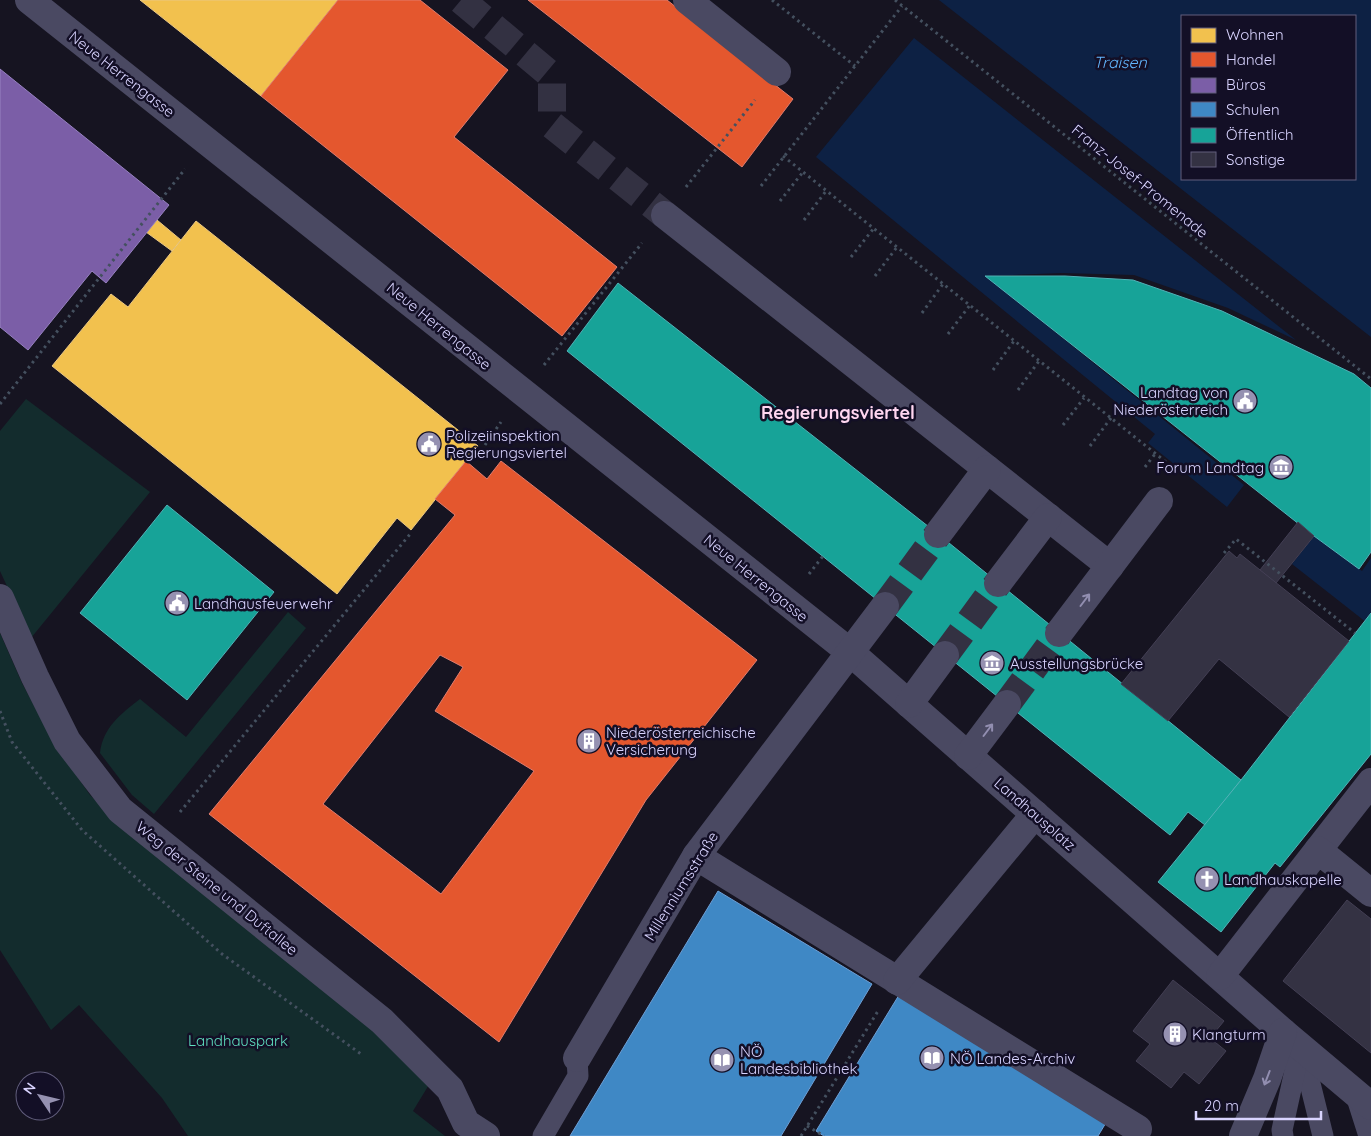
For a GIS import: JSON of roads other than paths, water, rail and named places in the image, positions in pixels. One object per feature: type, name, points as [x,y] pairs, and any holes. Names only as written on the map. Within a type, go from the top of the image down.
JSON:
[{"type":"street","name":"Neue Herrengasse","points":[[29,0],[850,652]]},
{"type":"street","points":[[687,0],[777,72]]},
{"type":"street","points":[[665,215],[1110,566]]},
{"type":"street","points":[[938,534],[987,469]]},
{"type":"street","points":[[1059,633],[1159,501]]},
{"type":"street","points":[[998,583],[1048,517]]},
{"type":"street","name":"Weg der Steine und Duftallee","points":[[0,598],[35,677],[67,741],[120,810],[382,1021],[450,1089],[466,1123],[486,1136]]},
{"type":"street","name":"Millenniumsstraße","points":[[577,1058],[696,856],[884,606]]},
{"type":"street","name":"Landhausplatz","points":[[850,652],[1292,1039]]},
{"type":"street","points":[[909,704],[945,655]]},
{"type":"street","points":[[968,756],[1007,704]]},
{"type":"street","points":[[1220,976],[1371,782]]},
{"type":"street","points":[[896,981],[1035,814]]},
{"type":"street","points":[[1318,850],[1371,893]]},
{"type":"street","points":[[696,856],[1141,1134]]},
{"type":"street","points":[[1243,1136],[1267,1079],[1292,1039],[1364,1101]]},
{"type":"lane","points":[[1282,1136],[1292,1039]]},
{"type":"lane","points":[[1292,1039],[1323,1136]]},
{"type":"lane","name":"Millenniumsstraße","points":[[543,1136],[578,1076],[577,1058]]},
{"type":"lane","points":[[1364,1101],[1369,1136]]},
{"type":"water","name":"Traisen","points":[[939,0],[1371,0],[1371,337]]},
{"type":"water","points":[[914,38],[1296,340],[1228,308],[1134,275],[1062,273],[986,276],[1244,485],[1227,507],[1148,443],[1155,434],[816,157]]},
{"type":"water","points":[[1314,536],[1362,571],[1371,558],[1371,626],[1292,564]]},
{"type":"tunnel","points":[[461,0],[552,76],[552,125],[665,215]]},
{"type":"tunnel","points":[[885,606],[938,534]]},
{"type":"tunnel","points":[[945,655],[998,583]]},
{"type":"tunnel","points":[[1007,704],[1059,633]]},
{"type":"place","name":"Landtag von Niederösterreich","points":[[1245,401]]},
{"type":"place","name":"Polizeiinspektion Regierungsviertel","points":[[429,444]]},
{"type":"place","name":"Forum Landtag","points":[[1281,467]]},
{"type":"place","name":"Landhausfeuerwehr","points":[[177,603]]},
{"type":"place","name":"Ausstellungsbrücke","points":[[992,663]]},
{"type":"place","name":"Niederösterreichische Versicherung","points":[[589,741]]},
{"type":"place","name":"Landhauskapelle","points":[[1207,879]]},
{"type":"place","name":"Klangturm","points":[[1175,1034]]},
{"type":"place","name":"NÖ Landes-Archiv","points":[[932,1058]]},
{"type":"place","name":"NÖ Landesbibliothek","points":[[722,1060]]},
{"type":"district","name":"Regierungsviertel","points":[[838,412]]},
{"type":"park label","name":"Landhauspark","points":[[238,1040]]}]
